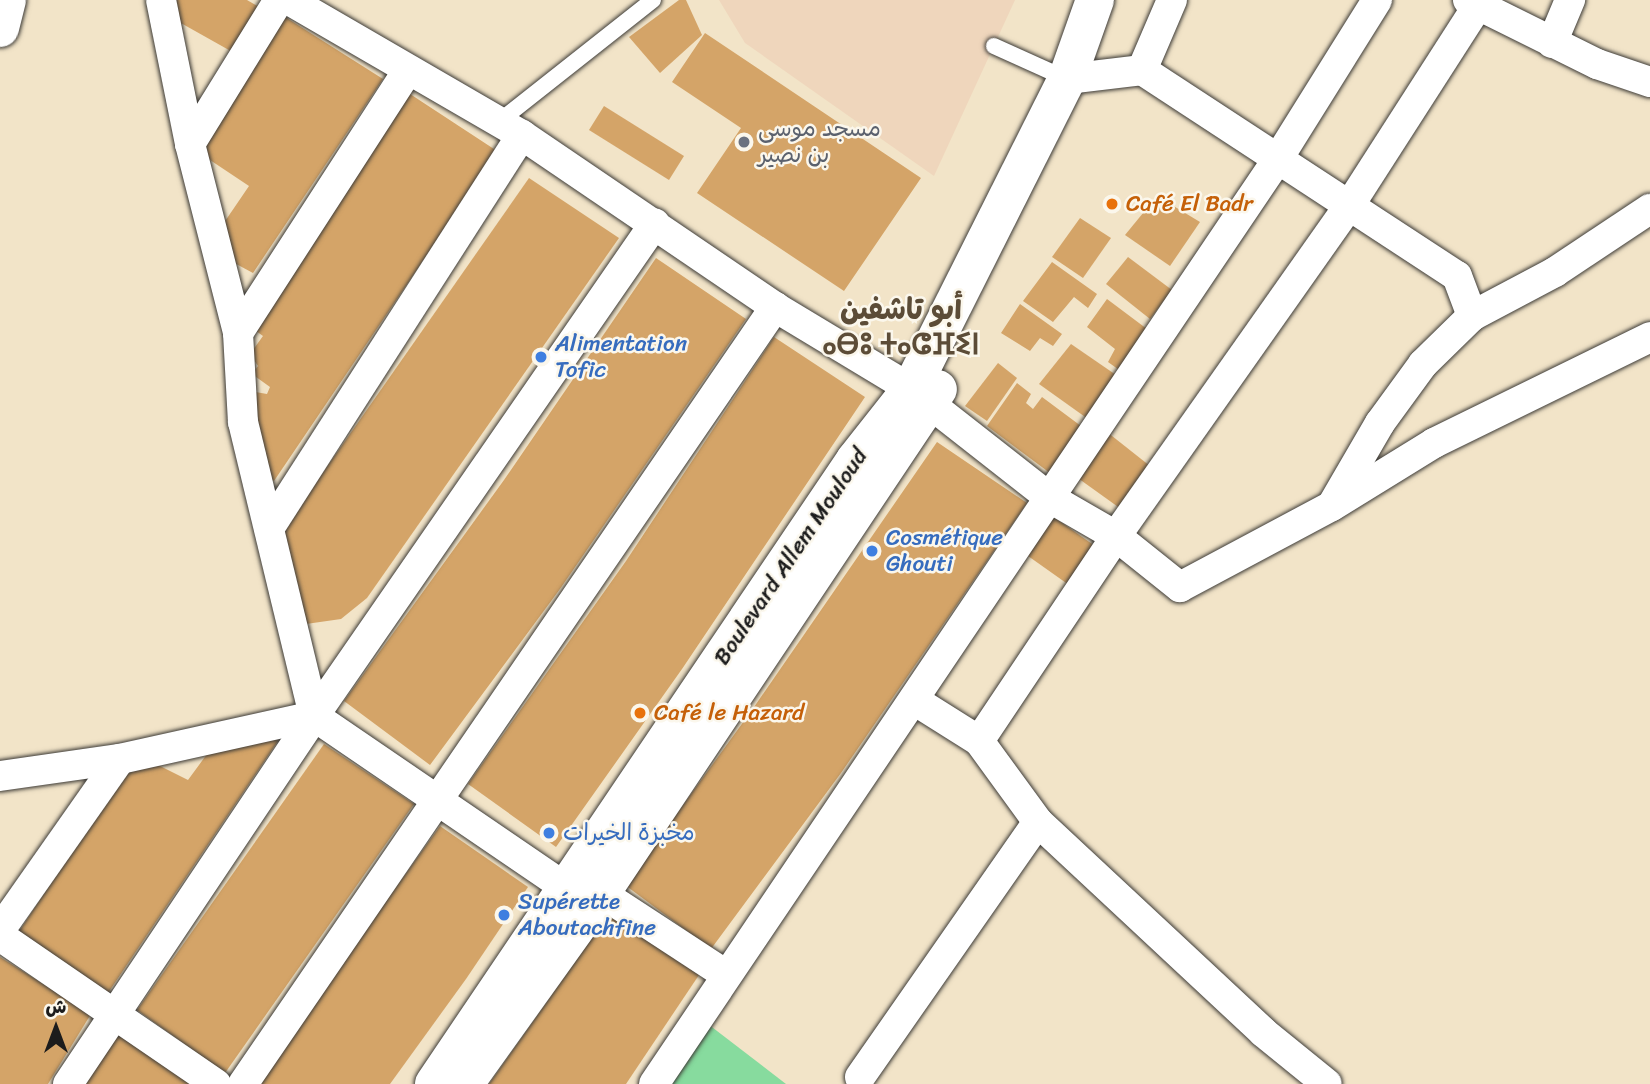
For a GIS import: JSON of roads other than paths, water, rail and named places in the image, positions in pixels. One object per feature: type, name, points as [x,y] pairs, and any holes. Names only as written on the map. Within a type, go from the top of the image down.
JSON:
[{"type":"main road","points":[[0,28],[7,0]]},
{"type":"main road","name":"Boulevard Allem Mouloud","points":[[1078,79],[1095,0]]},
{"type":"main road","name":"Boulevard Allem Mouloud","points":[[465,1084],[584,890],[921,397],[1078,79],[1120,0]]},
{"type":"main road","name":"Boulevard Allem Mouloud","points":[[435,1084],[584,890]]},
{"type":"street","points":[[161,0],[190,144],[238,333],[243,422],[314,716],[434,802],[725,974]]},
{"type":"street","points":[[190,144],[279,0]]},
{"type":"street","points":[[289,0],[509,130],[655,223],[775,307],[921,397],[1050,498],[1116,536],[1180,587],[1332,506],[1434,443],[1650,337]]},
{"type":"street","points":[[1142,70],[1172,0]]},
{"type":"street","points":[[654,1084],[725,974],[914,701],[1279,157],[1377,0]]},
{"type":"street","points":[[1552,43],[1570,0]]},
{"type":"street","points":[[979,741],[1116,536],[1351,203],[1473,3],[1552,43],[1650,82]]},
{"type":"street","points":[[238,333],[408,70]]},
{"type":"street","points":[[1078,79],[1142,70],[1351,203],[1457,276],[1472,317]]},
{"type":"street","points":[[270,527],[509,130]]},
{"type":"street","points":[[1332,506],[1380,423],[1423,364],[1472,317],[1555,272],[1650,209]]},
{"type":"street","points":[[68,1084],[314,716],[655,223]]},
{"type":"street","points":[[243,1084],[775,307]]},
{"type":"street","points":[[914,701],[979,741],[1038,822],[1263,1032],[1327,1084]]},
{"type":"street","points":[[0,776],[120,760],[314,716]]},
{"type":"street","points":[[0,930],[120,760]]},
{"type":"street","points":[[860,1077],[1038,822]]},
{"type":"street","points":[[0,936],[215,1084]]},
{"type":"lane","points":[[509,130],[653,0]]},
{"type":"lane","points":[[994,46],[1078,79]]},
{"type":"place","name":"مسجد موسى بن نصير","points":[[744,142]]},
{"type":"place","name":"Café El Badr","points":[[1112,204]]},
{"type":"place","name":"Alimentation Tofic","points":[[541,357]]},
{"type":"place","name":"Cosmétique Ghouti","points":[[872,551]]},
{"type":"place","name":"Café le Hazard","points":[[640,713]]},
{"type":"place","name":"مخبزة الخيرات","points":[[549,833]]},
{"type":"place","name":"Supérette Aboutachfine","points":[[504,915]]},
{"type":"district","name":"أبو تاشفين ⴰⴱⵓ ⵜⴰⵛⴼⵉⵏ","points":[[901,326]]}]
